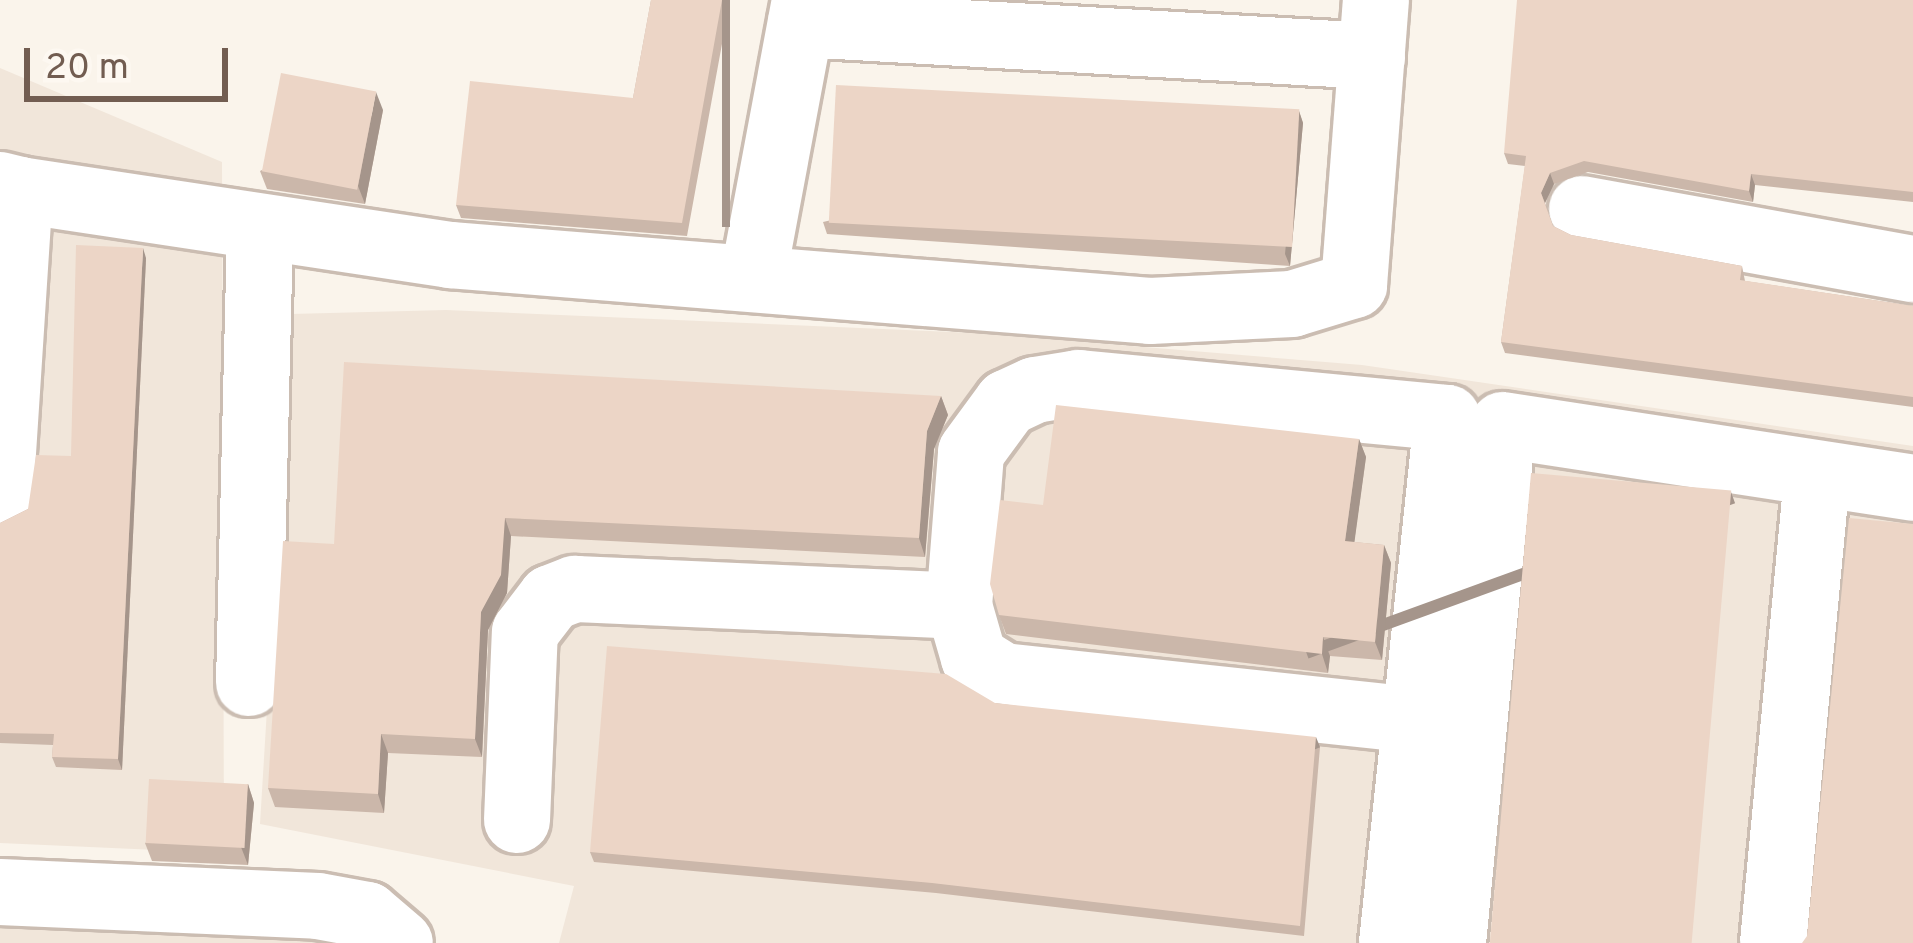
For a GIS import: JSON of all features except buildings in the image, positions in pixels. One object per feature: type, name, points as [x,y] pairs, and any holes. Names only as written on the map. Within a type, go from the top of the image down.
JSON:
[{"type":"street","points":[[0,500],[10,188],[149,206],[260,232],[753,278],[1220,313],[1292,304],[1354,285],[1374,28],[803,12],[753,278]]},
{"type":"street","points":[[1582,209],[1913,269]]},
{"type":"street","points":[[249,683],[260,232]]},
{"type":"street","points":[[1392,943],[1417,720],[1448,418],[1078,383],[1035,390],[1006,404],[970,452],[959,606],[974,658],[1003,676],[1417,720]]},
{"type":"street","points":[[1453,943],[1503,425],[1913,488]]},
{"type":"street","points":[[1772,943],[1817,474]]},
{"type":"street","points":[[517,820],[525,632],[551,598],[575,590],[959,606]]},
{"type":"street","points":[[0,892],[65,918],[318,906],[368,915],[400,943]]},
{"type":"shaded area","points":[[0,68],[222,162],[224,853],[0,843]]},
{"type":"shaded area","points":[[446,310],[975,333],[1362,365],[1913,446],[1913,943],[559,943],[574,886],[260,824],[291,314]]},
{"type":"shaded area","points":[[0,914],[283,930],[334,943],[0,943]]}]
